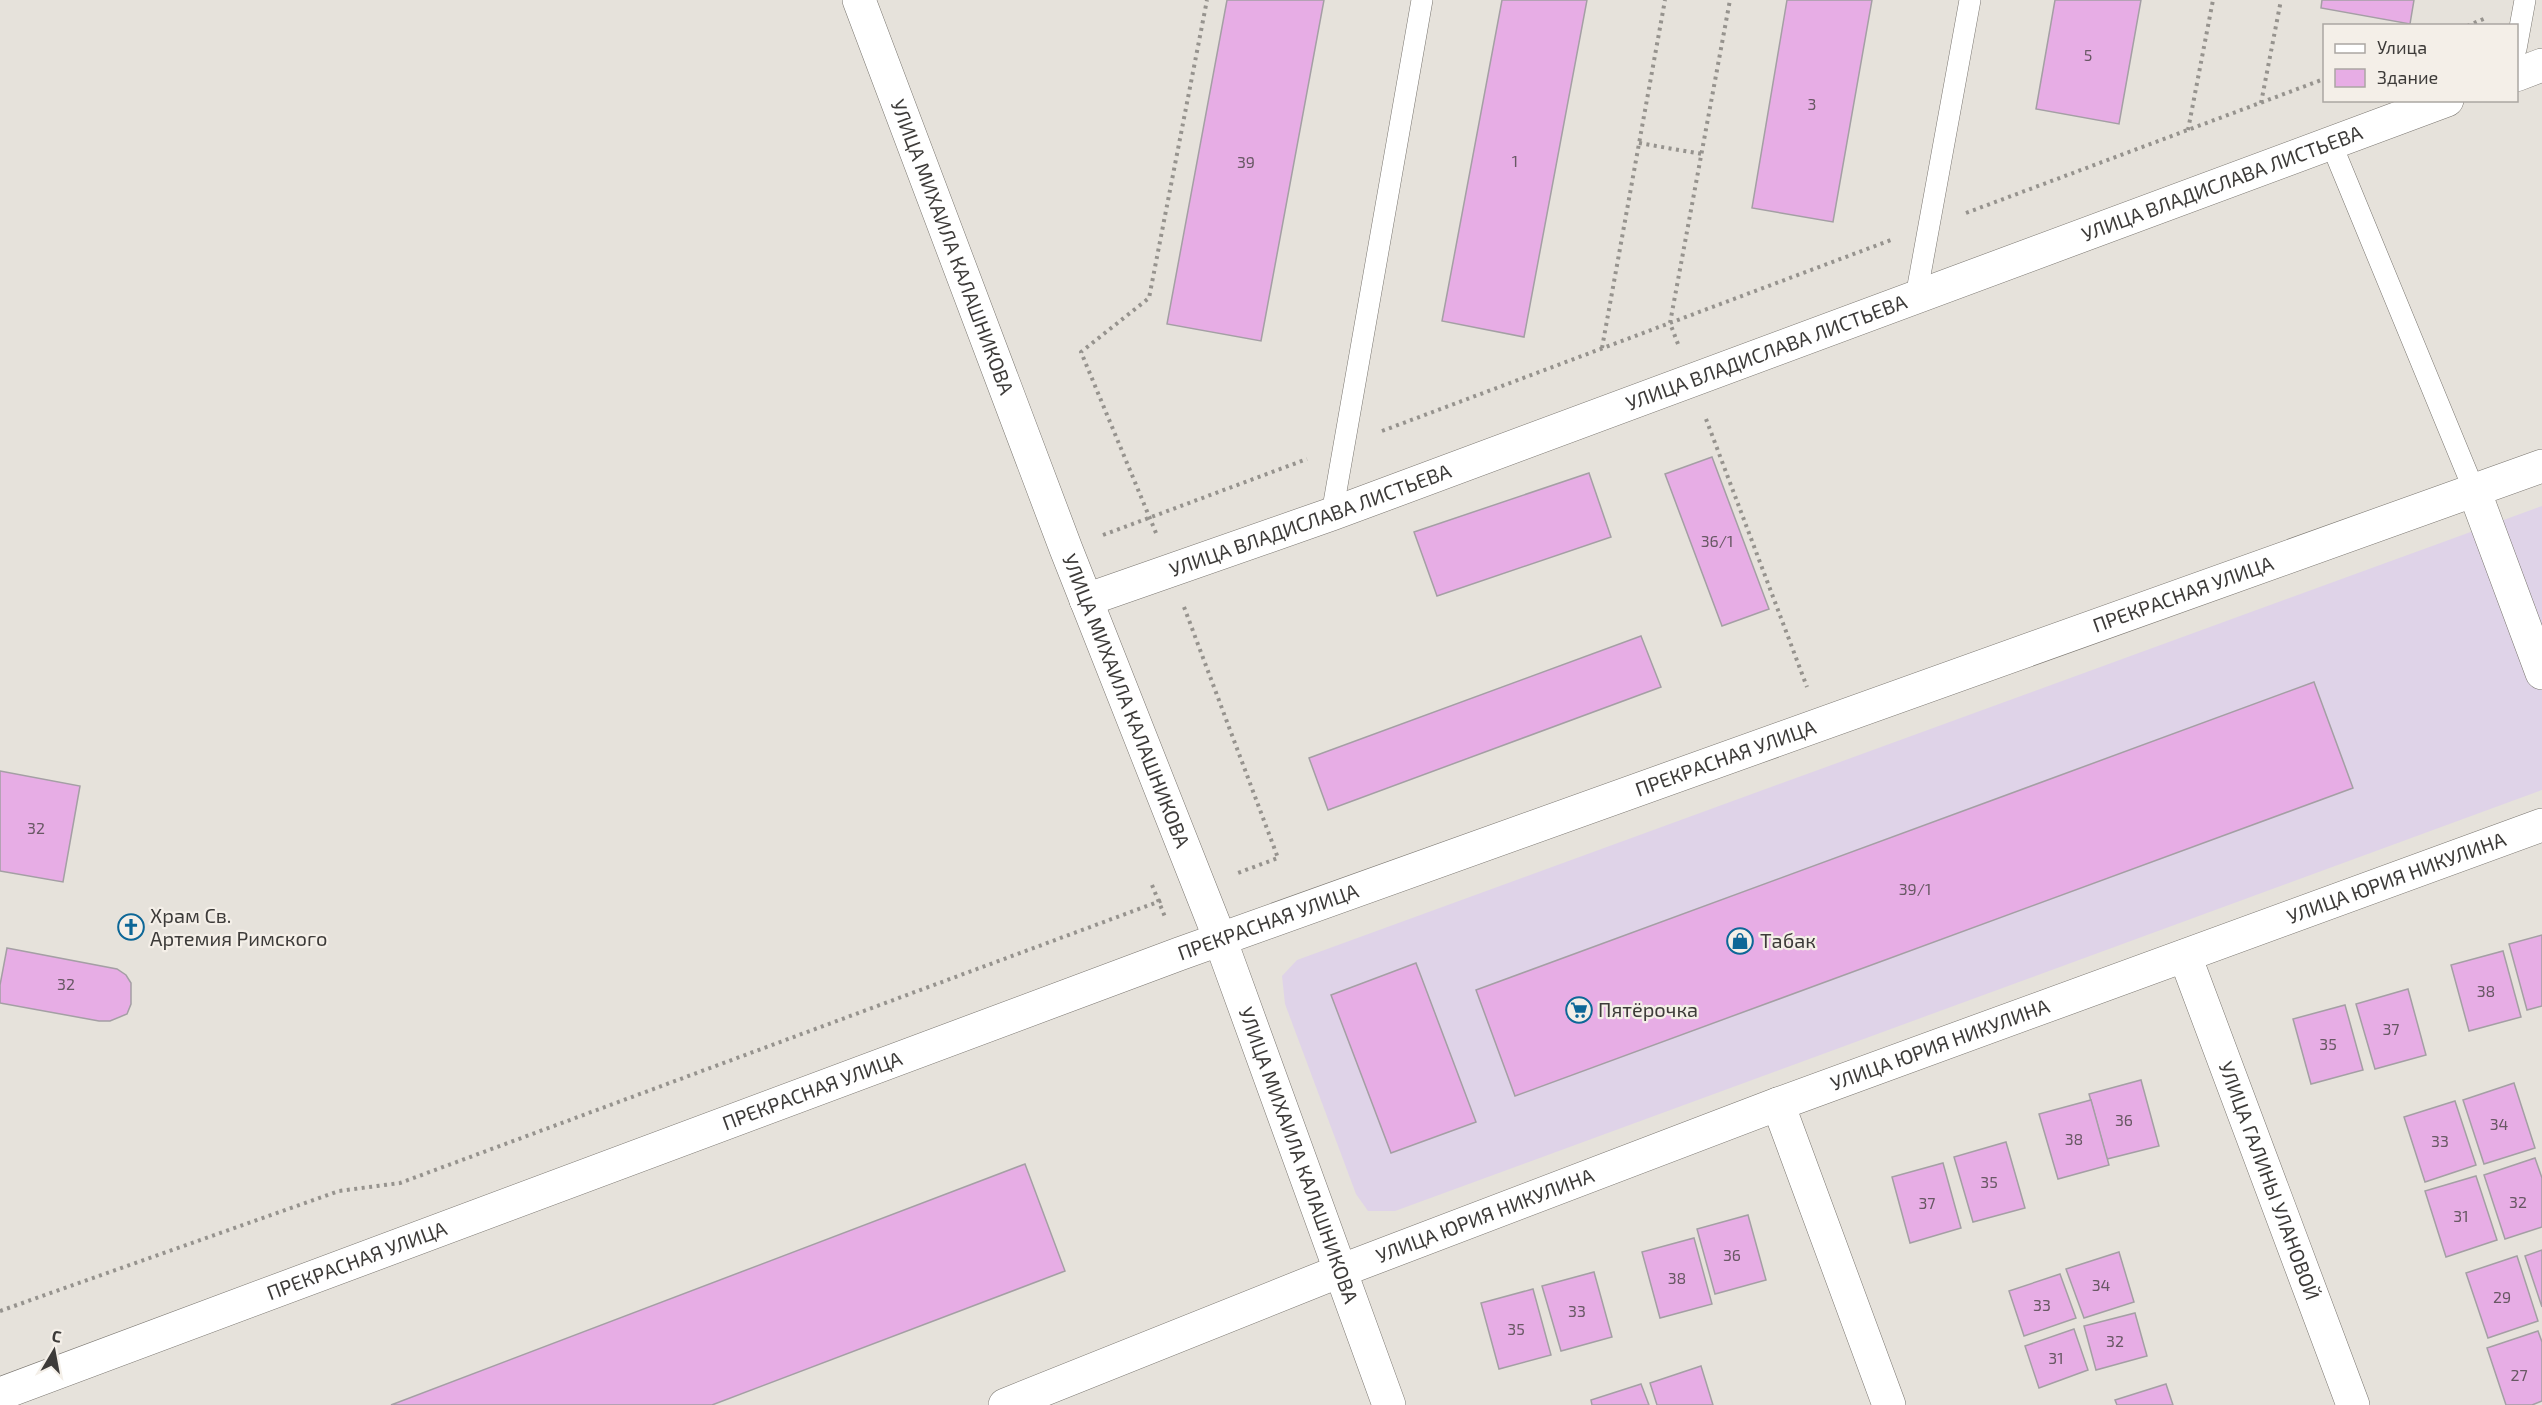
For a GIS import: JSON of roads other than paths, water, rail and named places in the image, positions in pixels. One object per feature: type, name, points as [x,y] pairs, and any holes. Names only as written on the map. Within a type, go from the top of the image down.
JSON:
[{"type":"street","name":"УЛИЦА МИХАИЛА КАЛАШНИКОВА","points":[[859,0],[1066,549],[1220,939],[1389,1405]]},
{"type":"street","points":[[2518,75],[2542,65]]},
{"type":"street","name":"УЛИЦА ВЛАДИСЛАВА ЛИСТЬЕВА","points":[[1086,600],[1332,514],[2442,102]]},
{"type":"street","name":"ПРЕКРАСНАЯ УЛИЦА","points":[[0,1394],[1220,939],[2542,466]]},
{"type":"street","points":[[2474,490],[2542,673]]},
{"type":"street","name":"УЛИЦА ЮРИЯ НИКУЛИНА","points":[[1005,1405],[1340,1271],[1778,1104],[2542,825]]},
{"type":"street","name":"УЛИЦА ГАЛИНЫ УЛАНОВОЙ","points":[[2185,956],[2353,1405]]},
{"type":"street","points":[[1778,1104],[1889,1405]]},
{"type":"lane","points":[[1332,514],[1422,0]]},
{"type":"lane","points":[[1916,297],[1970,0]]},
{"type":"lane","points":[[2518,43],[2525,0]]},
{"type":"lane","points":[[2331,143],[2474,490]]},
{"type":"place","name":"Храм Св. Артемия Римского","points":[[131,927]]},
{"type":"place","name":"Табак","points":[[1740,941]]},
{"type":"place","name":"Пятёрочка","points":[[1579,1010]]}]
